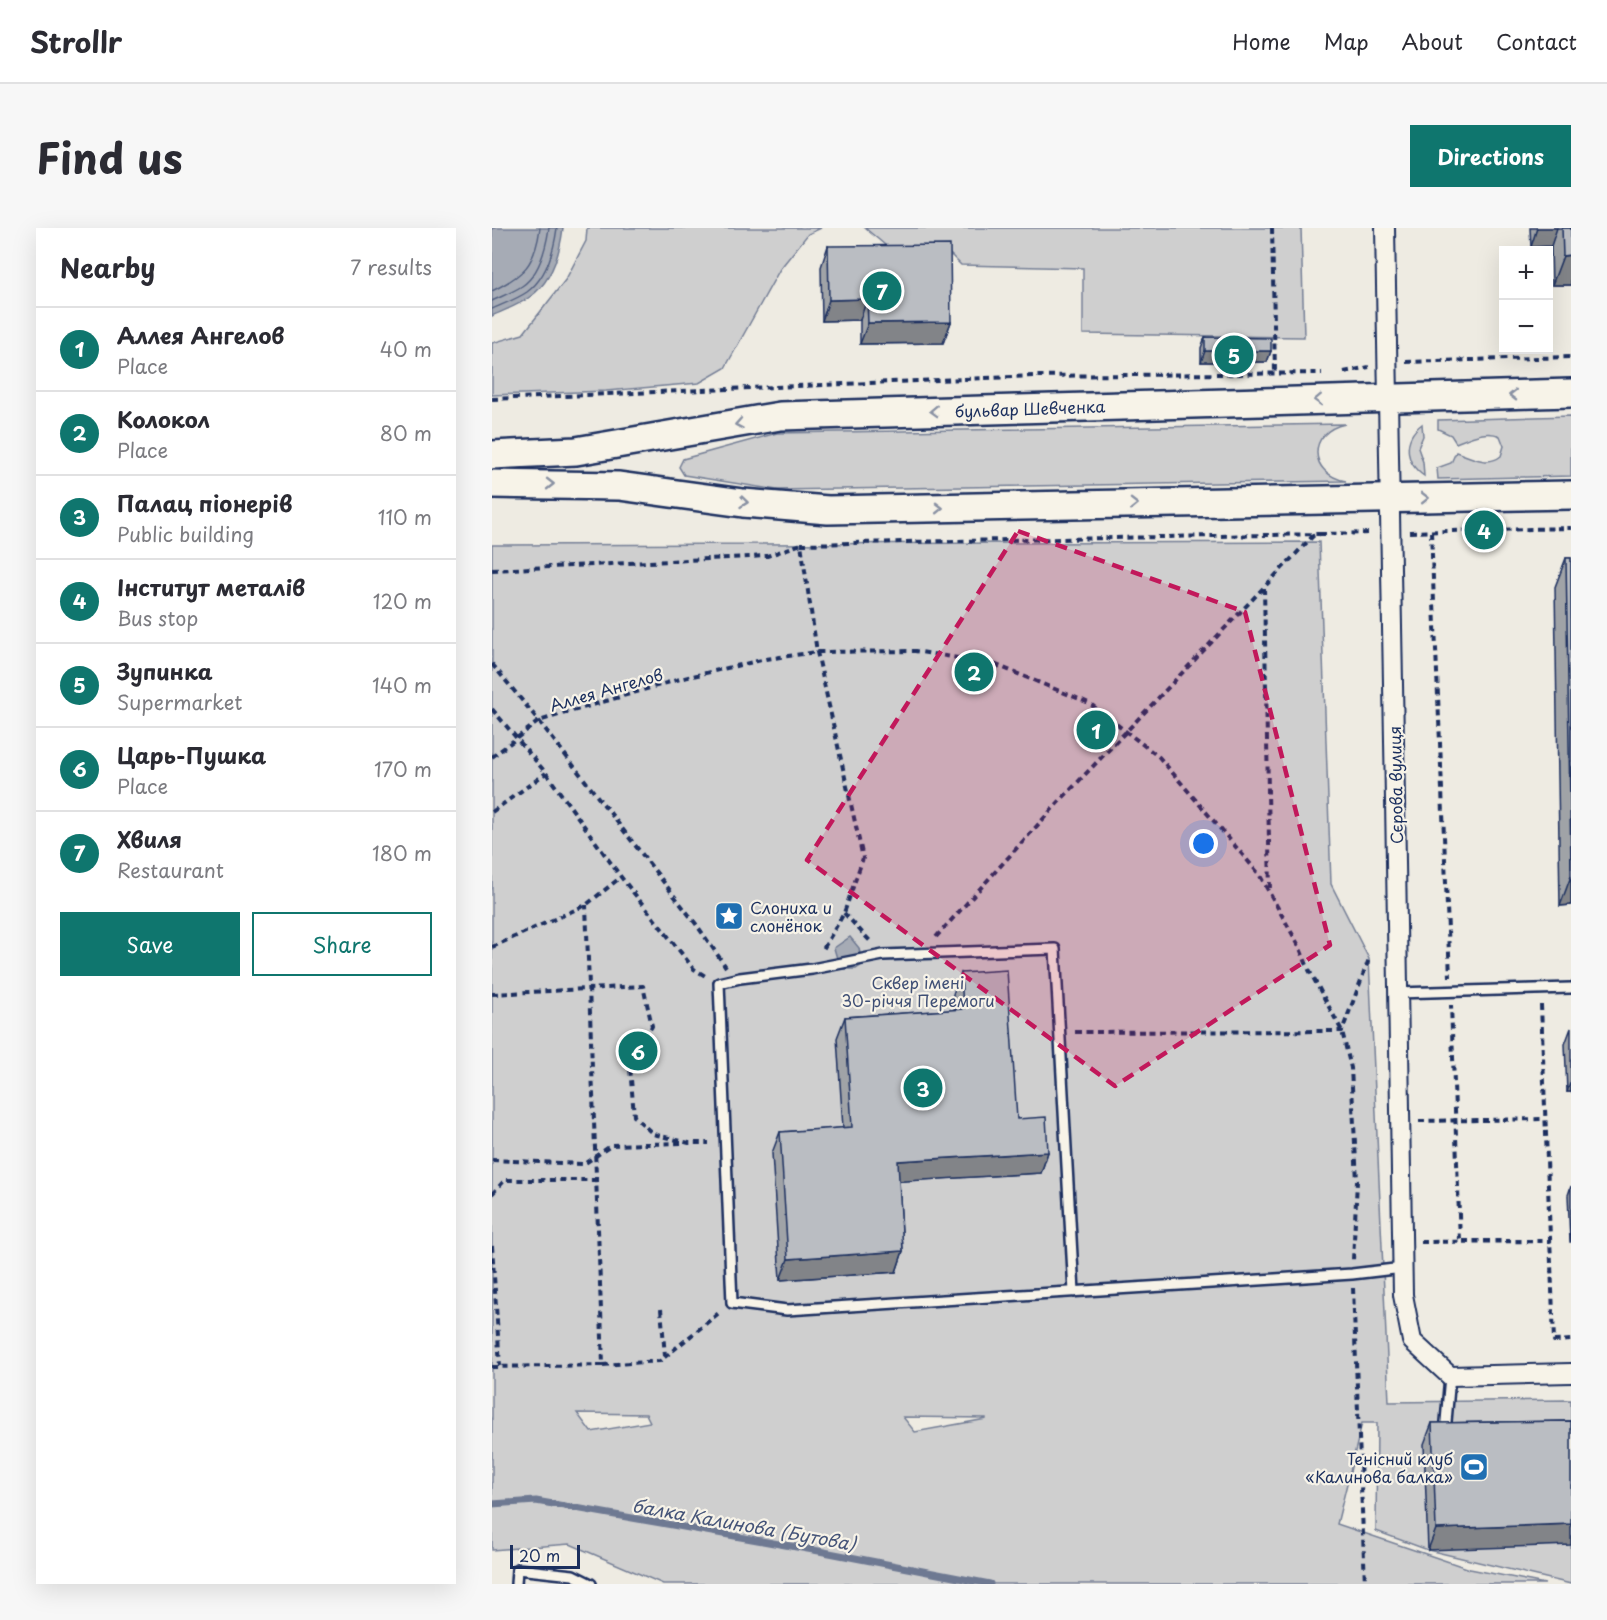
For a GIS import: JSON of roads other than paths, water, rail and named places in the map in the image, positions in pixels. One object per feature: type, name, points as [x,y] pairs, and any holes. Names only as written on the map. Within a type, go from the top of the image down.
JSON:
[{"type":"main road","name":"бульвар Шевченка","points":[[492,454],[576,451],[780,416],[1571,393]]},
{"type":"main road","points":[[492,484],[619,486],[828,510],[1571,495]]},
{"type":"street","name":"Сєрова вулиця","points":[[1385,228],[1392,499],[1397,993],[1403,1295],[1412,1341],[1450,1376]]},
{"type":"street","points":[[1450,1376],[1571,1373]]},
{"type":"lane","points":[[1074,1292],[1055,949],[883,955],[812,969],[784,971],[719,983],[732,1303],[787,1310],[1074,1292],[1352,1274],[1403,1268]]},
{"type":"lane","points":[[1397,993],[1571,988]]},
{"type":"lane","points":[[1445,1433],[1450,1376]]},
{"type":"lane","points":[[516,1584],[517,1569],[573,1575],[591,1584]]},
{"type":"water","points":[[492,228],[563,228],[554,265],[538,290],[517,305],[492,316]]},
{"type":"water","points":[[850,937],[859,948],[862,965],[856,969],[840,969],[834,948]]},
{"type":"waterway","name":"балка Калинова (Бутова)","points":[[492,1504],[536,1501],[990,1584]]},
{"type":"place","name":"Хвиля","points":[[882,291]]},
{"type":"place","name":"Зупинка","points":[[1234,355]]},
{"type":"place","name":"Інститут металів","points":[[1484,530]]},
{"type":"place","name":"Колокол","points":[[974,672]]},
{"type":"place","name":"Аллея Ангелов","points":[[1096,730]]},
{"type":"place","name":"Слониха и слонёнок","points":[[729,916]]},
{"type":"place","name":"Царь-Пушка","points":[[638,1051]]},
{"type":"place","name":"Палац піонерів","points":[[923,1088]]},
{"type":"place","name":"Тенісний клуб «Калинова балка»","points":[[1474,1467]]},
{"type":"park label","name":"Сквер імені 30-річчя Перемоги","points":[[918,991]]}]
